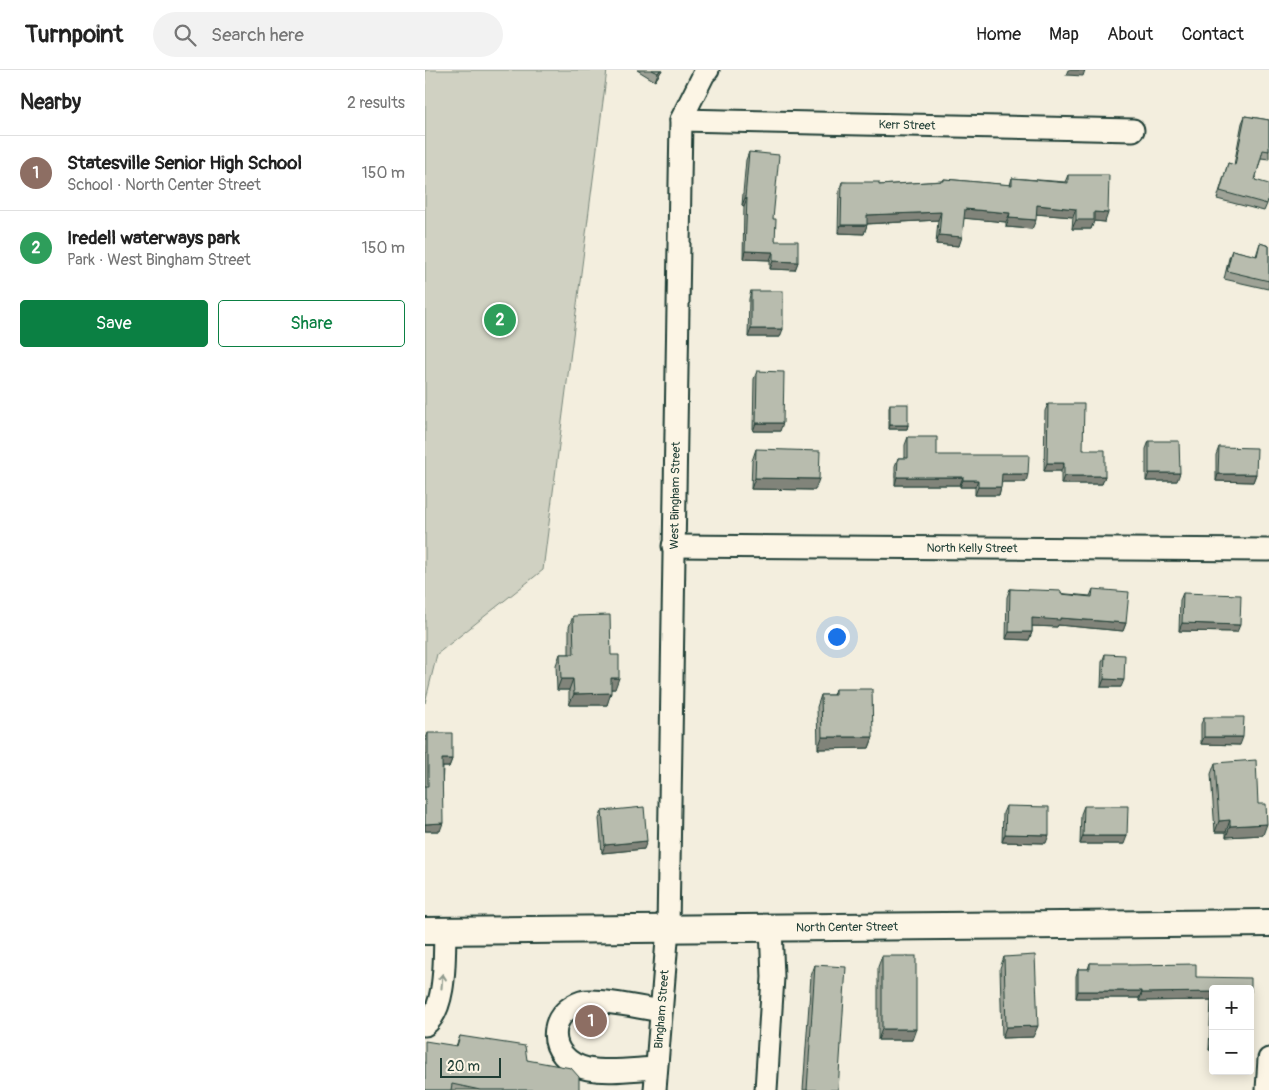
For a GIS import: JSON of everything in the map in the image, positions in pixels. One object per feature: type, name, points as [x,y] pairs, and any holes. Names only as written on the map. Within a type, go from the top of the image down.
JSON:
[{"type":"main road","name":"North Center Street","points":[[435,931],[1269,923]]},
{"type":"street","name":"West Bingham Street","points":[[668,928],[681,120],[704,74],[708,70]]},
{"type":"street","name":"Kerr Street","points":[[681,120],[1133,130]]},
{"type":"street","name":"North Kelly Street","points":[[673,546],[1269,550]]},
{"type":"street","points":[[766,1090],[773,977],[771,927]]},
{"type":"street","name":"Bingham Street","points":[[655,1090],[668,928]]},
{"type":"street","points":[[425,1025],[432,1019],[441,997],[435,931]]},
{"type":"street","points":[[657,1068],[586,1069],[574,1063],[559,1051],[556,1044],[556,1027],[563,1012],[582,1002],[599,1002],[661,1011]]},
{"type":"street","points":[[1267,1090],[1269,1059]]},
{"type":"shaded area","points":[[425,70],[607,70],[543,570],[437,654],[425,703]]},
{"type":"building","points":[[1245,116],[1269,120],[1269,151],[1263,150],[1255,180],[1269,184],[1267,204],[1220,191],[1228,163],[1235,165]]},
{"type":"building","points":[[749,152],[779,155],[773,219],[776,219],[775,241],[798,241],[798,262],[773,261],[773,252],[745,251],[747,198],[745,198]]},
{"type":"building","points":[[1068,175],[1109,175],[1108,213],[1094,212],[1094,220],[1076,220],[1076,209],[1037,205],[1036,220],[1009,218],[1010,213],[965,209],[962,237],[939,235],[941,212],[867,215],[867,225],[841,225],[842,182],[879,182],[879,185],[944,181],[944,179],[1012,185],[1012,178],[1068,183]]},
{"type":"building","points":[[1260,243],[1269,246],[1269,281],[1227,271],[1232,250],[1257,256]]},
{"type":"building","points":[[751,291],[783,291],[783,329],[751,329]]},
{"type":"building","points":[[757,371],[784,372],[783,423],[756,423]]},
{"type":"building","points":[[890,404],[908,404],[908,425],[890,425]]},
{"type":"building","points":[[1048,404],[1084,404],[1083,450],[1105,450],[1105,476],[1064,476],[1064,463],[1047,463]]},
{"type":"building","points":[[908,437],[937,437],[937,455],[1029,455],[1028,474],[1002,474],[1001,487],[978,487],[978,480],[963,480],[963,477],[897,477],[898,458],[908,458]]},
{"type":"building","points":[[1149,441],[1179,441],[1180,473],[1149,473]]},
{"type":"building","points":[[1219,447],[1257,448],[1256,474],[1218,474]]},
{"type":"building","points":[[756,449],[820,451],[819,479],[755,478]]},
{"type":"building","points":[[1010,589],[1061,591],[1061,594],[1092,597],[1093,589],[1129,592],[1126,623],[1032,618],[1032,632],[1009,632]]},
{"type":"building","points":[[1183,593],[1241,595],[1240,625],[1182,623]]},
{"type":"building","points":[[610,615],[611,655],[619,655],[619,678],[611,678],[611,693],[574,694],[573,679],[561,679],[560,654],[574,654],[573,616]]},
{"type":"building","points":[[1105,654],[1125,655],[1124,680],[1104,679]]},
{"type":"building","points":[[835,689],[872,689],[873,737],[822,737],[821,695],[835,695]]},
{"type":"building","points":[[1204,717],[1244,717],[1243,737],[1204,737]]},
{"type":"building","points":[[428,733],[452,733],[452,759],[442,759],[443,823],[425,824],[425,786],[428,786]]},
{"type":"building","points":[[1256,760],[1258,804],[1266,804],[1267,824],[1230,826],[1230,820],[1219,821],[1215,763]]},
{"type":"building","points":[[1006,806],[1049,807],[1049,835],[1005,834]]},
{"type":"building","points":[[1084,806],[1128,806],[1127,836],[1083,836]]},
{"type":"building","points":[[644,807],[647,841],[605,845],[602,811]]},
{"type":"building","points":[[1035,955],[1038,1026],[1006,1027],[1004,957]]},
{"type":"building","points":[[882,956],[916,956],[916,1029],[882,1029]]},
{"type":"building","points":[[1090,963],[1128,963],[1128,965],[1196,964],[1196,977],[1251,978],[1251,985],[1209,985],[1209,992],[1078,991],[1078,969],[1090,969]]},
{"type":"building","points":[[815,965],[846,967],[838,1090],[807,1090]]},
{"type":"building","points":[[460,1036],[525,1046],[527,1060],[571,1068],[579,1077],[579,1090],[480,1090],[452,1084],[451,1090],[425,1090],[425,1041],[457,1046]]},
{"type":"place","name":"Iredell waterways park","points":[[500,320]]},
{"type":"place","name":"Statesville Senior High School","points":[[591,1021]]}]
